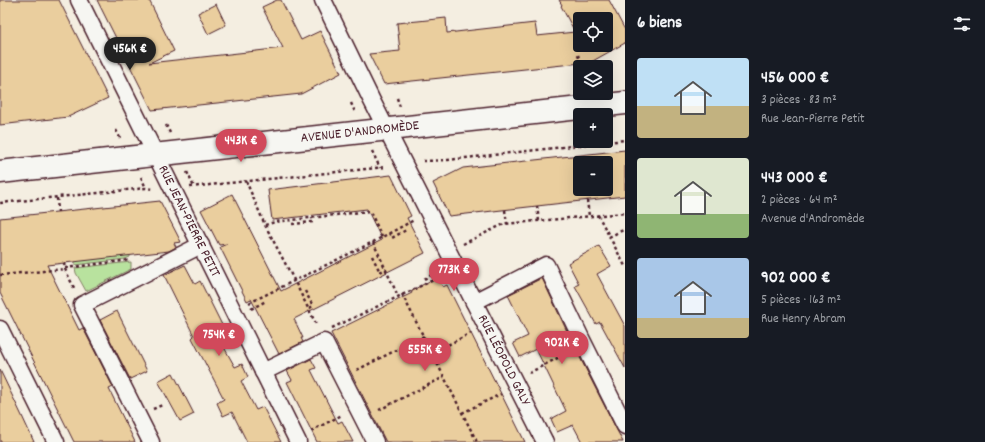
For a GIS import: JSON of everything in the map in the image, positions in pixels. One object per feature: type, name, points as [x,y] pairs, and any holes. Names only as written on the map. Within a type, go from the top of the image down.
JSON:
[{"type":"street","name":"RUE JEAN-PIERRE PETIT","points":[[79,0],[298,442]]},
{"type":"street","name":"RUE LÉOPOLD GALY","points":[[323,0],[544,442]]},
{"type":"street","name":"AVENUE D'ANDROMÈDE","points":[[0,172],[625,103]]},
{"type":"street","points":[[151,442],[82,305],[200,245]]},
{"type":"street","points":[[474,302],[546,265],[625,426]]},
{"type":"street","points":[[0,330],[56,442]]},
{"type":"street","points":[[263,372],[324,342],[375,442]]},
{"type":"path","points":[[578,55],[580,60]]},
{"type":"path","points":[[351,103],[356,115]]},
{"type":"path","points":[[116,130],[122,143]]},
{"type":"path","points":[[420,161],[448,160],[625,140]]},
{"type":"path","points":[[371,148],[380,168]]},
{"type":"path","points":[[185,188],[374,168]]},
{"type":"path","points":[[187,172],[194,187]]},
{"type":"path","points":[[246,182],[265,225],[317,327]]},
{"type":"path","points":[[0,203],[139,189]]},
{"type":"path","points":[[57,198],[58,212]]},
{"type":"path","points":[[588,200],[589,216]]},
{"type":"path","points":[[537,206],[539,221]]},
{"type":"path","points":[[505,210],[507,224]]},
{"type":"path","points":[[265,225],[275,222],[370,211],[382,237]]},
{"type":"path","points":[[464,244],[507,224],[625,212]]},
{"type":"path","points":[[598,215],[625,266]]},
{"type":"path","points":[[292,224],[312,222],[312,218]]},
{"type":"path","points":[[245,305],[373,242],[418,218]]},
{"type":"path","points":[[609,237],[625,229]]},
{"type":"path","points":[[389,233],[392,238],[406,230]]},
{"type":"path","points":[[373,242],[398,296]]},
{"type":"path","points":[[372,256],[380,272],[386,269]]},
{"type":"path","points":[[0,275],[133,260],[137,277]]},
{"type":"path","points":[[64,263],[82,305]]},
{"type":"path","points":[[424,279],[436,273]]},
{"type":"path","points":[[327,330],[445,274]]},
{"type":"path","points":[[305,290],[313,306],[308,308]]},
{"type":"path","points":[[402,294],[477,442]]},
{"type":"path","points":[[255,307],[266,301]]},
{"type":"path","points":[[432,353],[468,335]]},
{"type":"path","points":[[342,377],[424,336]]},
{"type":"path","points":[[525,375],[584,345]]},
{"type":"path","points":[[378,411],[444,377]]},
{"type":"path","points":[[462,414],[499,396]]},
{"type":"path","points":[[316,428],[346,413]]},
{"type":"green space","points":[[130,255],[130,257],[125,259],[75,265],[75,261]]},
{"type":"green space","points":[[131,262],[131,269],[86,291],[76,273],[75,268]]},
{"type":"building","points":[[0,0],[59,0],[108,98],[68,117],[0,125]]},
{"type":"building","points":[[97,0],[149,0],[174,51],[149,63],[283,48],[262,7],[277,0],[281,0],[301,40],[320,31],[341,73],[301,94],[152,110]]},
{"type":"building","points":[[559,0],[609,0],[625,30],[625,43],[613,50],[613,12],[573,12],[573,28],[561,6],[562,5]]},
{"type":"building","points":[[216,4],[226,25],[208,34],[198,13]]},
{"type":"building","points":[[446,18],[447,33],[535,23],[537,36],[573,32],[573,52],[609,52],[595,60],[573,60],[573,64],[384,84],[369,54],[400,51],[397,23]]},
{"type":"building","points":[[625,150],[625,196],[449,216],[433,183],[463,168]]},
{"type":"building","points":[[391,175],[411,216],[407,218],[425,253],[294,319],[303,338],[301,338],[303,342],[279,354],[251,299],[247,301],[220,247],[227,244],[219,245],[201,210],[232,194],[281,291],[382,240],[367,209],[272,220],[268,190]]},
{"type":"building","points":[[160,201],[181,242],[174,243],[176,247],[169,251],[47,265],[79,330],[83,328],[113,387],[109,389],[135,442],[74,442],[0,293],[0,218]]},
{"type":"building","points":[[599,246],[611,266],[597,274],[625,326],[625,368],[600,322],[596,324],[575,286],[579,284],[568,263]]},
{"type":"building","points":[[185,265],[195,284],[200,281],[228,337],[220,340],[235,367],[242,364],[248,377],[241,381],[256,410],[263,407],[281,442],[247,442],[232,412],[223,416],[217,403],[224,399],[192,338],[194,336],[164,275]]},
{"type":"building","points":[[437,277],[443,287],[447,285],[525,442],[386,442],[331,333],[412,293],[411,291]]},
{"type":"building","points":[[542,278],[572,342],[623,442],[582,442],[573,425],[557,432],[551,419],[566,411],[536,349],[520,357],[513,343],[528,336],[508,295]]},
{"type":"building","points":[[117,311],[147,371],[130,379],[100,320]]},
{"type":"building","points":[[311,359],[316,368],[311,370],[338,423],[342,421],[353,442],[317,442],[287,382],[292,380],[287,371]]},
{"type":"building","points":[[0,370],[22,416],[34,442],[0,442]]},
{"type":"building","points":[[173,373],[194,414],[180,421],[158,381]]}]
